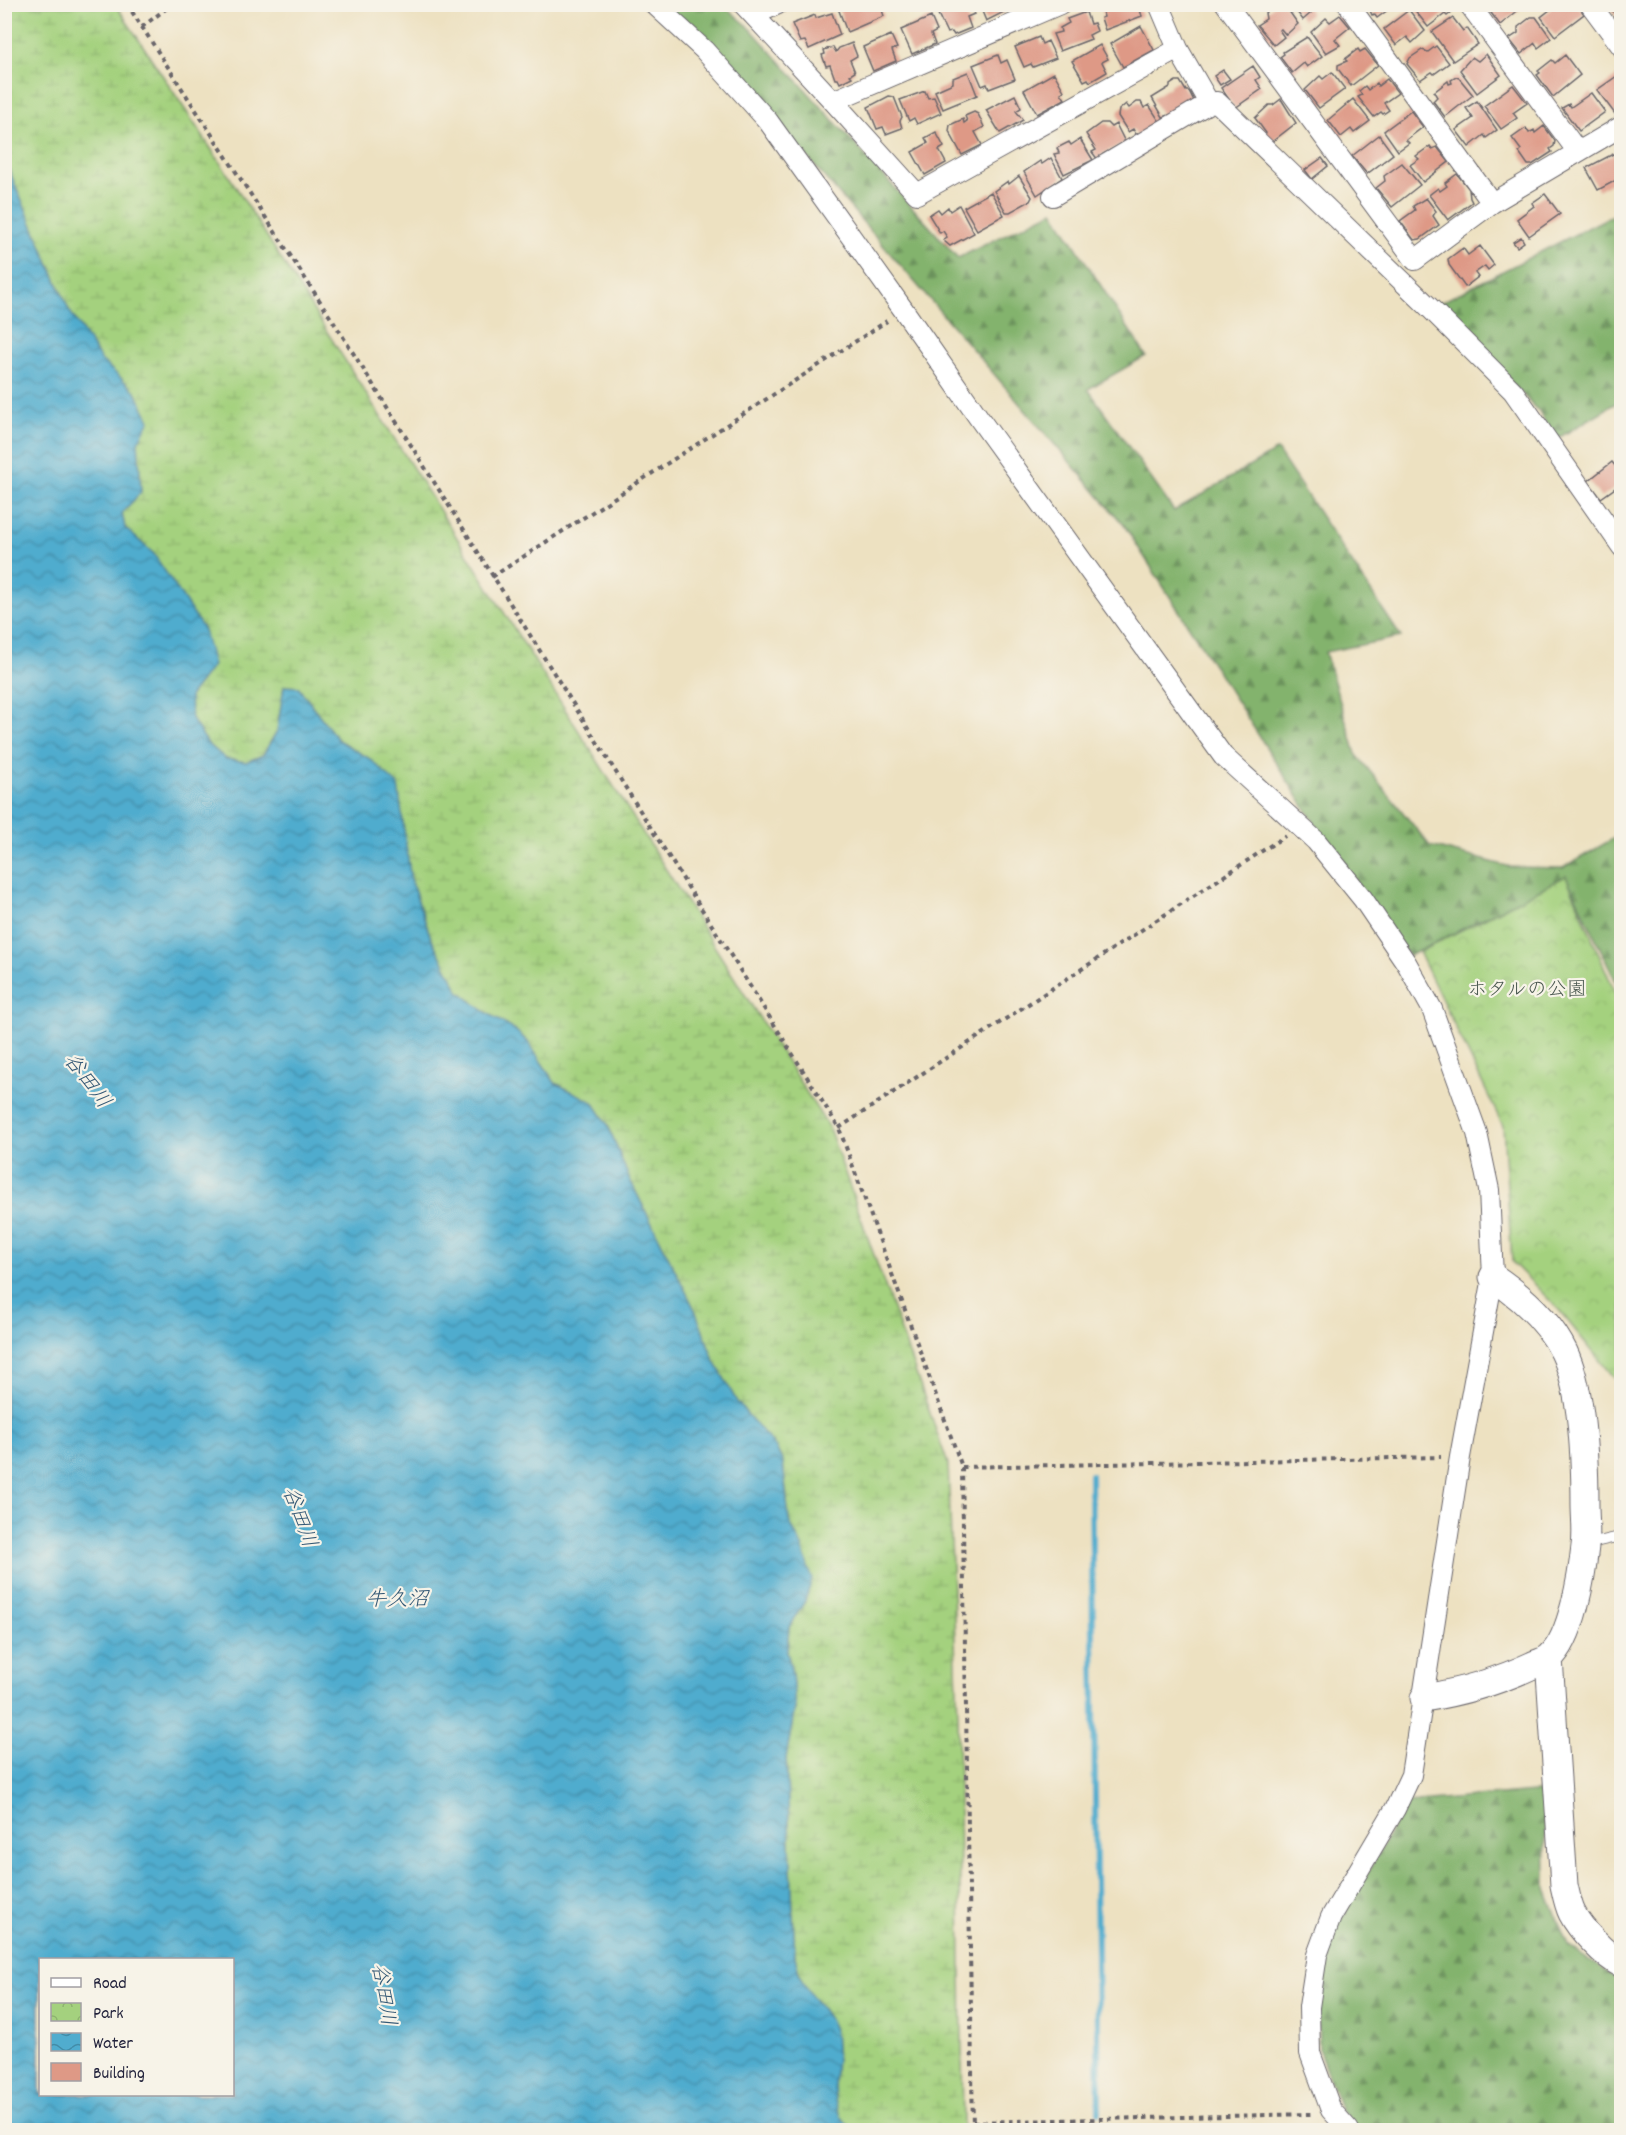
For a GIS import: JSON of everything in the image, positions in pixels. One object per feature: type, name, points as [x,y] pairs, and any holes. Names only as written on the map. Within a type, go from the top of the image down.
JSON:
[{"type":"street","points":[[654,4],[704,50],[768,121],[899,315],[981,422],[1223,756],[1316,841],[1363,899],[1407,964],[1432,1009],[1477,1133],[1489,1190],[1493,1277],[1460,1457],[1411,1775],[1395,1809],[1331,1917],[1317,1955],[1309,2007],[1310,2053],[1331,2110],[1349,2130]]},
{"type":"street","points":[[748,10],[778,4]]},
{"type":"street","points":[[833,101],[1060,4]]},
{"type":"street","points":[[1159,4],[1178,50],[1209,103]]},
{"type":"street","points":[[1226,4],[1415,260],[1492,203],[1622,126]]},
{"type":"street","points":[[1348,4],[1492,203]]},
{"type":"street","points":[[1469,4],[1578,152]]},
{"type":"street","points":[[1590,4],[1622,47]]},
{"type":"street","points":[[748,10],[917,194],[1178,50]]},
{"type":"street","points":[[1053,196],[1209,103],[1217,102],[1430,308],[1513,392],[1622,547]]},
{"type":"street","points":[[1424,1698],[1449,1694],[1518,1673],[1549,1658],[1566,1635],[1586,1545],[1585,1463],[1575,1382],[1565,1353],[1554,1334],[1517,1294],[1493,1277]]},
{"type":"street","points":[[1549,1658],[1564,1885],[1572,1913],[1589,1935],[1614,1960],[1622,1964]]},
{"type":"lane","points":[[1586,1545],[1622,1536]]},
{"type":"path","points":[[127,4],[340,332],[839,1128],[962,1467],[973,2130]]},
{"type":"path","points":[[142,27],[172,4]]},
{"type":"path","points":[[492,577],[899,315]]},
{"type":"path","points":[[839,1128],[1300,825]]},
{"type":"path","points":[[962,1467],[1460,1457]]},
{"type":"path","points":[[973,2122],[1317,2113],[1331,2110]]},
{"type":"green space","points":[[4,5],[116,5],[227,173],[829,1128],[948,1464],[958,1716],[963,2130],[853,2130],[843,2119],[837,2107],[834,2095],[836,2044],[834,2030],[829,2018],[803,1983],[795,1957],[786,1757],[795,1708],[787,1651],[789,1627],[805,1601],[802,1547],[789,1521],[783,1463],[776,1448],[737,1402],[713,1358],[695,1310],[628,1176],[608,1125],[593,1102],[555,1083],[528,1042],[516,1031],[484,1011],[459,991],[431,938],[411,881],[405,847],[370,759],[338,740],[298,687],[284,686],[277,731],[263,755],[246,762],[226,759],[208,744],[191,718],[190,695],[213,665],[153,553],[125,528],[122,513],[141,492],[135,391],[101,360],[69,310],[5,161]]},
{"type":"green space","points":[[662,5],[723,5],[748,26],[958,258],[1053,211],[1146,356],[1088,389],[1174,511],[1277,450],[1401,637],[1325,652],[1356,754],[1430,846],[1511,867],[1563,868],[1621,834],[1621,992],[1566,876],[1409,956],[1325,839],[1124,525],[776,121]]},
{"type":"green space","points":[[1621,211],[1621,400],[1555,440],[1539,411],[1434,306]]},
{"type":"green space","name":"ホタルの公園","points":[[1566,876],[1621,1007],[1622,1375],[1613,1377],[1559,1310],[1512,1262],[1503,1126],[1419,952]]},
{"type":"green space","points":[[1545,1791],[1546,1889],[1568,1946],[1621,1982],[1621,2130],[1357,2130],[1341,2111],[1319,2050],[1318,2013],[1321,1973],[1336,1926],[1406,1803]]},
{"type":"water","name":"牛久沼","points":[[5,161],[69,310],[101,360],[135,391],[150,420],[138,442],[141,492],[122,513],[125,528],[153,553],[204,630],[213,665],[190,695],[191,718],[208,744],[226,759],[246,762],[263,755],[277,731],[284,686],[298,687],[338,740],[370,759],[398,785],[411,881],[431,938],[459,991],[528,1042],[555,1083],[593,1102],[608,1125],[628,1176],[695,1310],[713,1358],[737,1402],[776,1448],[783,1463],[789,1521],[802,1547],[812,1580],[805,1601],[789,1627],[787,1651],[795,1708],[786,1758],[795,1957],[803,1983],[832,2024],[836,2044],[834,2095],[843,2119],[853,2130],[5,2130]]},
{"type":"building","points":[[845,4],[880,4],[884,16],[847,32],[838,8]]},
{"type":"building","points":[[950,4],[955,6],[969,4],[974,14],[967,17],[971,28],[954,35],[952,32],[947,33],[938,14],[944,11],[943,7]]},
{"type":"building","points":[[979,4],[1001,4],[1004,12],[986,21]]},
{"type":"building","points":[[1111,4],[1138,4],[1142,16],[1105,30],[1101,18],[1104,17],[1102,9]]},
{"type":"building","points":[[1276,4],[1284,4],[1298,24],[1286,35],[1281,29],[1279,30],[1284,37],[1274,45],[1257,25],[1266,19],[1265,13]]},
{"type":"building","points":[[1291,4],[1314,4],[1308,9],[1311,13],[1303,20]]},
{"type":"building","points":[[1367,4],[1396,4],[1377,18],[1374,14],[1372,15]]},
{"type":"building","points":[[1415,4],[1452,4],[1454,7],[1447,16],[1445,14],[1428,27],[1414,9]]},
{"type":"building","points":[[1488,4],[1526,4],[1500,25],[1486,6]]},
{"type":"building","points":[[1553,4],[1577,4],[1584,14],[1555,36],[1541,17],[1551,9]]},
{"type":"building","points":[[1622,4],[1622,24],[1612,10]]},
{"type":"building","points":[[1409,10],[1425,31],[1412,43],[1407,37],[1396,45],[1384,29]]},
{"type":"building","points":[[1086,12],[1090,24],[1094,23],[1097,31],[1089,35],[1091,39],[1060,51],[1053,34],[1061,32],[1060,28],[1069,23],[1067,19]]},
{"type":"building","points":[[832,13],[840,35],[809,49],[805,41],[800,42],[792,24],[815,15],[816,18]]},
{"type":"building","points":[[1340,15],[1350,27],[1335,39],[1340,45],[1326,53],[1311,32],[1326,18],[1330,22]]},
{"type":"building","points":[[931,17],[937,31],[931,34],[935,44],[912,54],[901,30]]},
{"type":"building","points":[[1531,17],[1536,17],[1551,38],[1538,48],[1535,43],[1521,54],[1509,39],[1518,33],[1518,27]]},
{"type":"building","points":[[1453,18],[1463,31],[1467,28],[1478,44],[1453,61],[1432,32]]},
{"type":"building","points":[[1141,26],[1154,50],[1123,67],[1110,44]]},
{"type":"building","points":[[891,35],[897,48],[892,50],[896,61],[873,71],[863,47]]},
{"type":"building","points":[[1039,37],[1042,44],[1048,41],[1056,58],[1033,67],[1031,64],[1024,67],[1015,47]]},
{"type":"building","points":[[1307,37],[1322,56],[1307,67],[1304,63],[1292,73],[1280,57],[1284,54],[1283,52]]},
{"type":"building","points":[[852,43],[857,56],[850,60],[855,72],[850,75],[852,77],[840,83],[838,79],[835,79],[830,65],[826,66],[822,55],[825,54],[824,50],[833,47],[836,52],[839,48]]},
{"type":"building","points":[[1100,45],[1108,59],[1102,62],[1107,72],[1090,82],[1088,79],[1084,81],[1072,61]]},
{"type":"building","points":[[1436,46],[1449,63],[1434,74],[1432,72],[1420,80],[1407,64],[1410,58],[1422,50],[1428,52]]},
{"type":"building","points":[[1358,49],[1360,52],[1365,49],[1378,65],[1351,86],[1338,69],[1338,65],[1347,61],[1345,59]]},
{"type":"building","points":[[1486,54],[1501,75],[1477,93],[1460,70],[1472,57],[1478,61]]},
{"type":"building","points":[[998,55],[1001,63],[1007,60],[1015,79],[989,89],[987,84],[982,86],[973,65]]},
{"type":"building","points":[[1565,55],[1580,75],[1553,97],[1537,75],[1540,73],[1538,71],[1552,60],[1555,63]]},
{"type":"building","points":[[1253,66],[1260,77],[1256,80],[1262,89],[1235,108],[1221,88]]},
{"type":"building","points":[[1223,70],[1230,79],[1220,85],[1214,76]]},
{"type":"building","points":[[968,72],[977,95],[943,109],[935,91],[953,83],[953,78]]},
{"type":"building","points":[[1332,72],[1345,89],[1319,108],[1305,90],[1320,76],[1323,79]]},
{"type":"building","points":[[1054,73],[1064,91],[1061,93],[1065,99],[1037,114],[1024,90]]},
{"type":"building","points":[[1617,76],[1622,83],[1622,109],[1615,114],[1597,90]]},
{"type":"building","points":[[1456,77],[1473,95],[1445,117],[1433,101],[1437,97],[1434,92],[1448,81],[1449,84],[1452,83],[1451,80]]},
{"type":"building","points":[[1387,79],[1398,93],[1384,103],[1389,110],[1374,117],[1358,97],[1362,95],[1359,91],[1365,86],[1368,90],[1377,83],[1378,86]]},
{"type":"building","points":[[1176,81],[1180,81],[1186,91],[1189,91],[1195,103],[1171,117],[1169,115],[1163,117],[1152,98]]},
{"type":"building","points":[[1513,85],[1527,103],[1513,113],[1517,118],[1501,129],[1484,106]]},
{"type":"building","points":[[925,91],[928,98],[934,97],[941,113],[917,124],[914,118],[909,121],[900,100]]},
{"type":"building","points":[[1591,93],[1605,112],[1579,131],[1562,108],[1569,104],[1571,107]]},
{"type":"building","points":[[1015,95],[1021,108],[1016,111],[1023,120],[1000,133],[986,110]]},
{"type":"building","points":[[889,96],[894,97],[902,117],[900,121],[902,128],[886,134],[883,127],[877,129],[868,107]]},
{"type":"building","points":[[1281,99],[1296,123],[1269,144],[1261,137],[1266,133],[1255,118],[1269,105]]},
{"type":"building","points":[[1353,99],[1370,121],[1354,133],[1351,129],[1341,137],[1328,120]]},
{"type":"building","points":[[1477,101],[1497,130],[1486,138],[1484,135],[1469,147],[1456,130],[1473,118],[1466,108]]},
{"type":"building","points":[[1141,102],[1144,108],[1149,105],[1160,122],[1137,136],[1133,129],[1128,132],[1118,116],[1119,110],[1126,104],[1129,108]]},
{"type":"building","points":[[1411,111],[1423,127],[1406,140],[1409,143],[1398,151],[1384,131]]},
{"type":"building","points":[[974,112],[978,114],[984,127],[975,132],[982,145],[962,155],[949,131],[950,125],[963,119],[964,123],[967,121],[965,116]]},
{"type":"building","points":[[1101,123],[1107,123],[1111,127],[1116,124],[1125,142],[1103,154],[1098,160],[1092,152],[1096,150],[1086,134]]},
{"type":"building","points":[[1544,126],[1555,141],[1554,146],[1550,149],[1552,152],[1532,165],[1528,165],[1512,138],[1526,128],[1529,133],[1534,130],[1535,133]]},
{"type":"building","points":[[936,132],[944,147],[939,150],[946,163],[925,175],[912,152],[928,143],[925,138]]},
{"type":"building","points":[[1379,135],[1393,154],[1367,174],[1352,156]]},
{"type":"building","points":[[1080,139],[1093,160],[1064,174],[1054,154],[1059,153],[1057,148],[1069,142],[1071,145]]},
{"type":"building","points":[[1430,146],[1432,149],[1437,147],[1449,162],[1423,182],[1410,165],[1419,159],[1416,156]]},
{"type":"building","points":[[1615,153],[1622,165],[1622,177],[1598,190],[1586,168]]},
{"type":"building","points":[[1051,158],[1062,178],[1037,195],[1024,172],[1040,161],[1042,164]]},
{"type":"building","points":[[1322,158],[1328,166],[1312,179],[1305,170]]},
{"type":"building","points":[[1402,163],[1420,185],[1392,207],[1376,188],[1385,181],[1384,176]]},
{"type":"building","points":[[1457,174],[1469,189],[1472,202],[1448,220],[1429,195],[1438,188],[1440,191],[1447,186],[1445,183]]},
{"type":"building","points":[[1019,176],[1032,197],[1030,201],[1006,212],[994,191]]},
{"type":"building","points":[[991,192],[1004,215],[977,230],[964,207]]},
{"type":"building","points":[[1545,194],[1560,214],[1529,236],[1517,219],[1534,206],[1532,203]]},
{"type":"building","points":[[1426,198],[1436,211],[1433,216],[1439,225],[1420,239],[1414,240],[1400,221],[1415,210],[1413,206]]},
{"type":"building","points":[[959,205],[974,233],[950,246],[943,240],[947,237],[943,231],[940,233],[929,215],[938,209],[941,213],[948,207],[950,211]]},
{"type":"building","points":[[1521,237],[1524,242],[1517,247],[1513,242]]},
{"type":"building","points":[[1480,246],[1494,265],[1488,270],[1485,266],[1475,273],[1478,277],[1465,287],[1449,265],[1448,259],[1463,248],[1468,255]]},
{"type":"building","points":[[1612,462],[1622,474],[1622,483],[1601,498],[1588,481]]},
{"type":"waterway","points":[[1091,1475],[1099,2112]]},
{"type":"water label","name":"谷田川","points":[[86,1082]]},
{"type":"water label","name":"谷田川","points":[[298,1518]]},
{"type":"water label","name":"谷田川","points":[[382,1995]]}]
